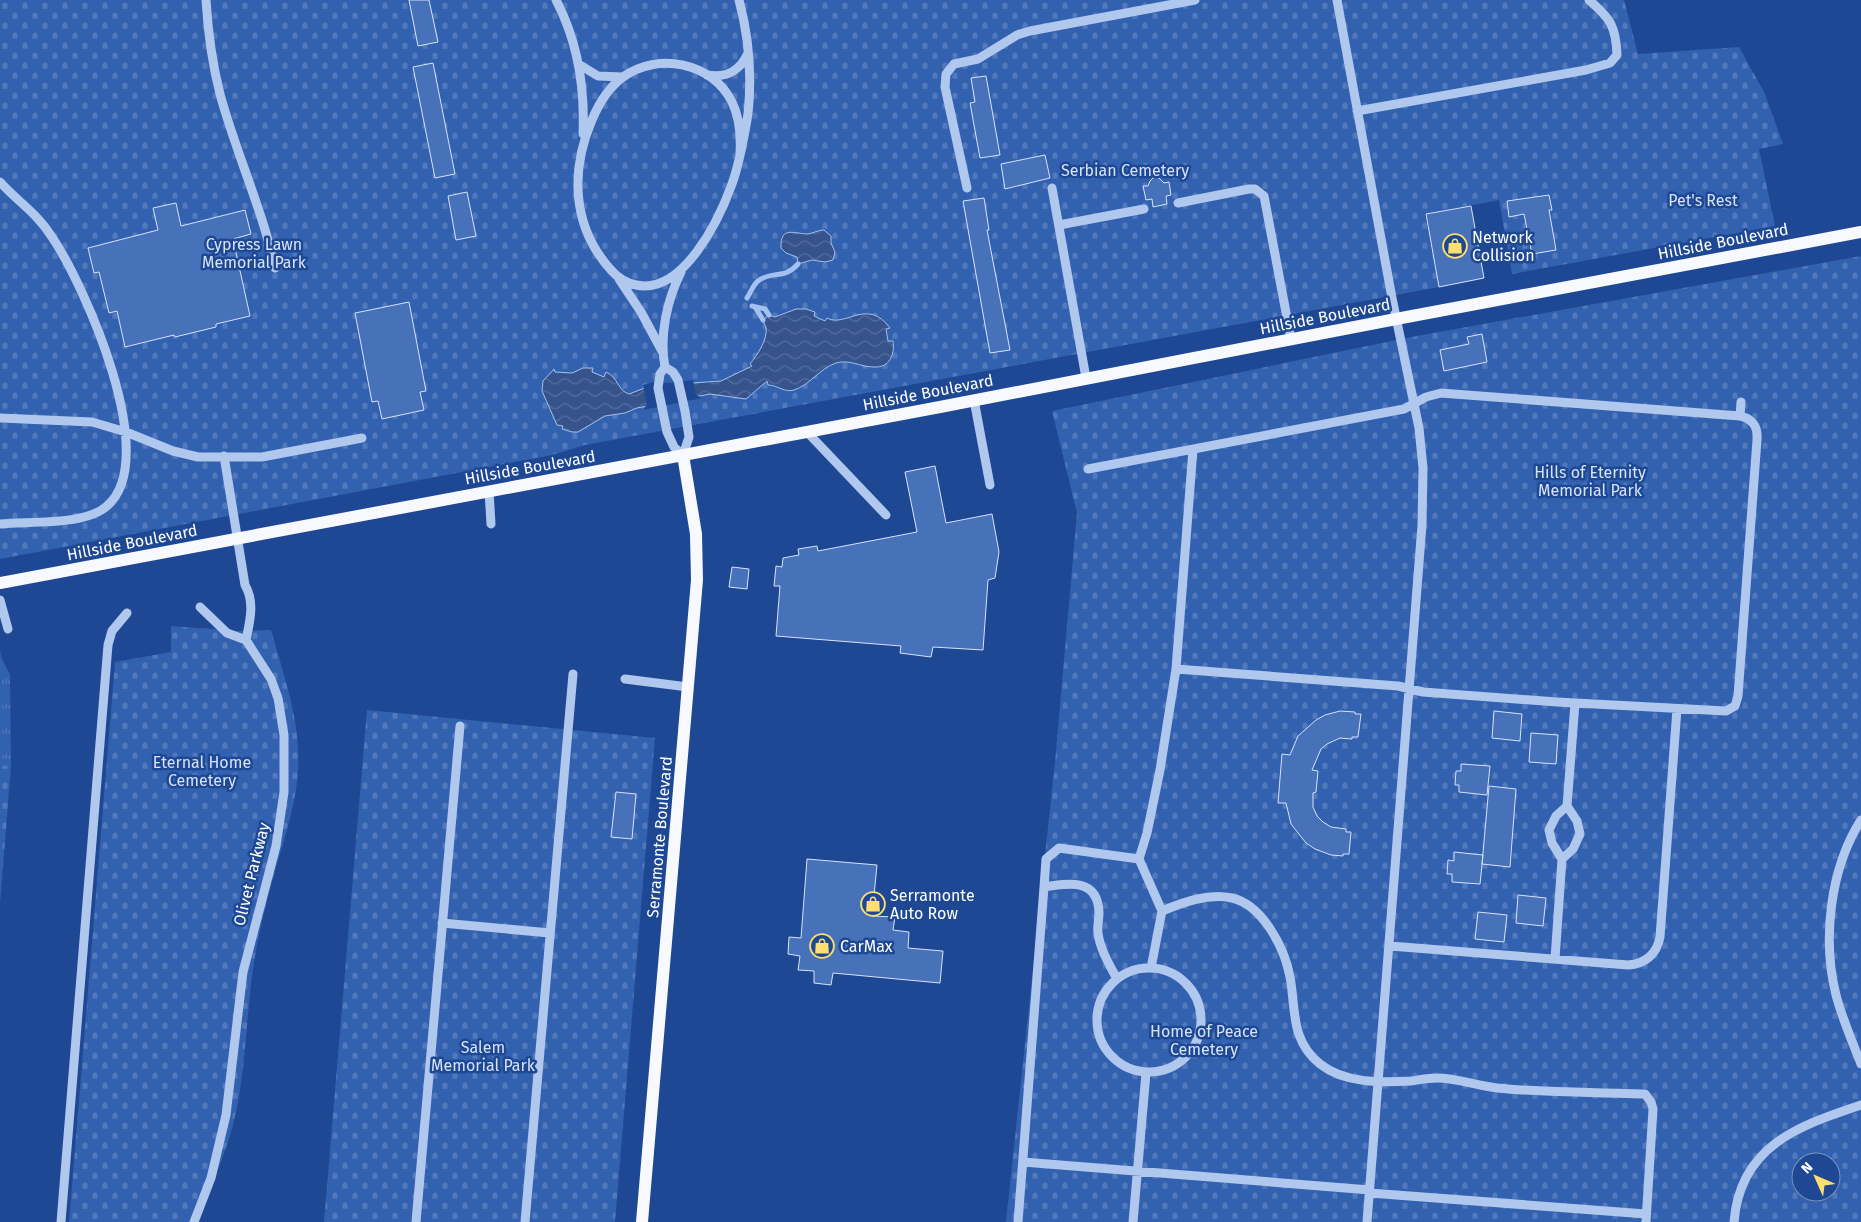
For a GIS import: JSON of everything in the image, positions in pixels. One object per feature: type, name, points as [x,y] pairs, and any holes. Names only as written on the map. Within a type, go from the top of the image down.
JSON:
[{"type":"main road","name":"Hillside Boulevard","points":[[0,583],[1861,232]]},
{"type":"main road","name":"Serramonte Boulevard","points":[[642,1222],[696,598],[698,552],[683,455]]},
{"type":"street","points":[[206,0],[209,38],[220,93],[262,216],[274,268]]},
{"type":"street","points":[[556,0],[566,21],[580,65],[584,118],[577,185],[582,221],[594,247],[641,312],[662,351],[665,366],[659,379],[658,388],[669,440],[683,455],[689,437],[680,384],[676,376],[665,366]]},
{"type":"street","points":[[616,275],[631,284],[650,286],[668,280],[683,267],[703,242],[732,185],[748,113],[748,53],[744,18],[739,0]]},
{"type":"street","points":[[967,188],[945,87],[946,74],[949,68],[954,64],[978,59],[1005,42],[1030,30],[1195,0]]},
{"type":"street","points":[[1337,0],[1396,319],[1415,404],[1423,456],[1424,502],[1367,1222]]},
{"type":"street","points":[[1357,111],[1586,70],[1610,63],[1616,54],[1613,26],[1606,15],[1589,0]]},
{"type":"street","points":[[707,75],[724,76],[731,73],[744,62],[748,53]]},
{"type":"street","points":[[580,156],[586,135],[600,102],[610,89],[622,77],[644,66],[671,63],[684,65],[707,75],[723,89],[731,100],[739,127],[740,154]]},
{"type":"street","points":[[580,65],[598,76],[622,77]]},
{"type":"street","points":[[0,182],[40,220],[62,251],[75,276],[101,340],[122,409],[126,432],[126,458],[123,482],[120,490],[108,506],[91,516],[82,518],[0,524]]},
{"type":"street","points":[[1052,188],[1086,378]]},
{"type":"street","points":[[1178,203],[1255,189],[1264,196],[1291,339]]},
{"type":"street","points":[[1059,225],[1144,209]]},
{"type":"street","points":[[662,351],[670,303],[683,267]]},
{"type":"street","points":[[1088,469],[1404,409],[1434,394],[1451,393],[1740,416],[1748,418],[1754,424],[1758,436],[1738,696],[1735,706],[1726,711],[1423,692],[1398,686],[1176,669]]},
{"type":"street","points":[[974,400],[990,485]]},
{"type":"street","points":[[1740,416],[1741,402]]},
{"type":"street","points":[[0,418],[92,422],[126,432],[184,455],[198,457],[262,457],[362,438]]},
{"type":"street","points":[[807,432],[886,515]]},
{"type":"street","points":[[1151,968],[1162,911],[1139,859],[1160,770],[1176,669],[1193,449]]},
{"type":"street","points":[[200,607],[227,633],[246,640],[252,601],[250,592],[245,585],[224,456]]},
{"type":"street","points":[[488,491],[492,524]]},
{"type":"street","points":[[0,600],[8,629]]},
{"type":"street","points":[[60,1222],[108,645],[112,631],[127,613]]},
{"type":"street","name":"Olivet Parkway","points":[[194,1222],[211,1178],[219,1147],[231,1081],[236,1025],[244,972],[276,846],[284,792],[284,735],[278,698],[267,671],[246,640]]},
{"type":"street","points":[[525,1222],[573,674]]},
{"type":"street","points":[[625,679],[688,687]]},
{"type":"street","points":[[1562,859],[1573,849],[1580,834],[1577,821],[1567,806],[1575,703]]},
{"type":"street","points":[[1390,946],[1636,964],[1646,960],[1657,947],[1660,937],[1677,709]]},
{"type":"street","points":[[416,1222],[460,726]]},
{"type":"street","points":[[1554,959],[1562,859],[1552,844],[1549,830],[1556,816],[1567,806]]},
{"type":"street","points":[[1861,820],[1847,845],[1841,862],[1833,896],[1830,928],[1831,962],[1835,994],[1861,1064]]},
{"type":"street","points":[[1018,1222],[1046,859],[1059,848],[1139,859]]},
{"type":"street","points":[[1044,887],[1072,883],[1084,886],[1091,891],[1096,898],[1099,913],[1097,930],[1100,945],[1117,979]]},
{"type":"street","points":[[1023,1162],[1646,1218],[1653,1110],[1645,1094],[1498,1088],[1437,1078],[1379,1081],[1346,1078],[1318,1062],[1301,1040],[1296,1027],[1290,976],[1283,952],[1269,927],[1254,911],[1234,899],[1212,897],[1190,901],[1162,911]]},
{"type":"street","points":[[442,923],[550,933]]},
{"type":"street","points":[[1151,968],[1174,974],[1192,989],[1198,1000],[1202,1024],[1196,1042],[1187,1057],[1168,1069],[1146,1073],[1125,1067],[1116,1061],[1102,1043],[1096,1020],[1098,1008],[1109,987],[1117,979],[1133,971],[1151,968]]},
{"type":"street","points":[[1133,1222],[1146,1073]]},
{"type":"street","points":[[1734,1222],[1740,1188],[1745,1177],[1760,1156],[1772,1146],[1804,1127],[1861,1105]]},
{"type":"green space","name":"Cypress Lawn Memorial Park","points":[[0,0],[1624,0],[1638,54],[1739,47],[1764,92],[1783,144],[1759,149],[1775,226],[1512,274],[1499,200],[1425,214],[1439,287],[585,445],[552,455],[0,559]]},
{"type":"green space","points":[[1861,256],[1861,1222],[1006,1222],[1055,762],[1077,513],[1052,411],[1406,338]]},
{"type":"green space","name":"Eternal Home Cemetery","points":[[171,626],[238,631],[271,630],[286,682],[297,734],[298,770],[295,796],[267,901],[254,961],[243,1070],[233,1126],[213,1182],[195,1222],[69,1222],[115,662],[171,652]]},
{"type":"green space","points":[[0,651],[10,675],[11,766],[0,765]]},
{"type":"green space","name":"Salem Memorial Park","points":[[367,710],[655,738],[615,1222],[324,1222]]},
{"type":"green space","points":[[0,765],[11,766],[0,904]]},
{"type":"water","points":[[824,230],[831,236],[831,243],[835,252],[833,260],[825,262],[812,260],[798,264],[797,257],[786,253],[781,248],[781,241],[786,233],[808,234]]},
{"type":"water","points":[[796,309],[806,309],[815,312],[814,316],[825,321],[827,318],[834,320],[865,314],[881,319],[890,328],[886,329],[888,341],[893,341],[893,351],[888,363],[879,367],[869,367],[846,362],[836,363],[830,365],[800,388],[791,391],[768,385],[767,381],[746,399],[710,394],[637,408],[625,413],[605,416],[578,432],[562,429],[563,426],[557,425],[542,391],[543,381],[554,369],[555,372],[572,373],[583,368],[593,368],[592,372],[604,377],[606,372],[613,377],[622,390],[629,394],[650,386],[721,381],[752,366],[750,364],[765,337],[766,327],[763,320],[769,315],[775,317]]},
{"type":"pier","points":[[693,380],[696,395],[702,398],[643,410],[647,404],[643,385],[654,382],[672,383]]},
{"type":"building","points":[[409,0],[429,0],[438,42],[418,46]]},
{"type":"building","points":[[433,63],[455,174],[435,178],[413,67]]},
{"type":"building","points":[[986,76],[1000,155],[980,158],[970,103],[975,102],[971,78]]},
{"type":"building","points":[[1045,155],[1050,178],[1005,189],[1001,164]]},
{"type":"building","points":[[1154,177],[1159,178],[1164,183],[1169,182],[1171,195],[1166,196],[1167,204],[1153,207],[1152,199],[1146,200],[1143,186],[1148,186]]},
{"type":"building","points":[[467,192],[476,236],[456,240],[448,196]]},
{"type":"building","points":[[1549,195],[1552,210],[1549,210],[1556,250],[1532,254],[1524,214],[1509,217],[1507,201]]},
{"type":"building","points":[[984,198],[989,230],[987,230],[1010,350],[990,353],[963,201]]},
{"type":"building","points":[[176,203],[181,226],[245,210],[251,234],[233,239],[250,316],[216,324],[216,327],[125,347],[117,311],[109,313],[99,272],[94,273],[88,248],[158,230],[153,208]]},
{"type":"building","name":"Network Collision","points":[[1471,206],[1484,278],[1439,287],[1426,214]]},
{"type":"building","points":[[409,302],[426,391],[420,392],[424,410],[382,419],[378,401],[372,402],[355,313]]},
{"type":"building","points":[[1482,334],[1487,362],[1444,371],[1440,350],[1469,344],[1467,337]]},
{"type":"building","points":[[935,466],[946,523],[992,514],[999,552],[995,578],[988,580],[983,650],[933,647],[931,657],[900,653],[901,646],[776,636],[780,586],[774,586],[776,566],[782,567],[783,558],[799,555],[798,549],[817,546],[818,551],[917,532],[905,472]]},
{"type":"building","points":[[732,567],[749,569],[747,589],[729,587]]},
{"type":"building","points":[[1340,711],[1361,714],[1358,737],[1352,737],[1352,739],[1340,738],[1327,744],[1321,749],[1312,770],[1318,771],[1316,792],[1313,793],[1313,807],[1317,816],[1331,827],[1346,829],[1346,832],[1351,832],[1349,854],[1343,854],[1343,856],[1331,855],[1315,849],[1306,843],[1291,824],[1286,803],[1278,803],[1282,754],[1290,755],[1298,736],[1316,720],[1325,715]]},
{"type":"building","points":[[1494,711],[1522,714],[1520,741],[1492,738]]},
{"type":"building","points":[[1531,733],[1558,735],[1556,764],[1529,762]]},
{"type":"building","points":[[1461,764],[1490,766],[1487,795],[1459,792],[1459,785],[1455,785],[1456,771],[1461,771]]},
{"type":"building","points":[[1489,786],[1516,789],[1510,867],[1482,864]]},
{"type":"building","points":[[616,792],[636,794],[632,839],[611,837]]},
{"type":"building","points":[[1454,852],[1483,855],[1480,884],[1452,882],[1452,874],[1447,874],[1448,860],[1454,861]]},
{"type":"building","points":[[807,859],[877,865],[872,916],[895,917],[893,930],[909,932],[908,948],[943,951],[940,983],[833,973],[831,985],[814,983],[814,971],[798,970],[800,956],[788,954],[789,937],[801,938]]},
{"type":"building","points":[[1518,895],[1546,898],[1543,926],[1516,923]]},
{"type":"building","points":[[1478,912],[1507,915],[1504,942],[1475,939]]},
{"type":"waterway","points":[[747,298],[758,281],[768,276],[788,272],[798,264]]},
{"type":"waterway","points":[[752,306],[765,309],[769,315]]},
{"type":"waterway","points":[[755,307],[763,320]]},
{"type":"place","name":"Network Collision","points":[[1455,246]]},
{"type":"place","name":"Serramonte Auto Row","points":[[873,904]]},
{"type":"place","name":"CarMax","points":[[822,946]]},
{"type":"park label","name":"Serbian Cemetery","points":[[1125,170]]},
{"type":"park label","name":"Pet's Rest","points":[[1703,200]]},
{"type":"park label","name":"Hills of Eternity Memorial Park","points":[[1590,481]]},
{"type":"park label","name":"Home of Peace Cemetery","points":[[1204,1040]]}]
